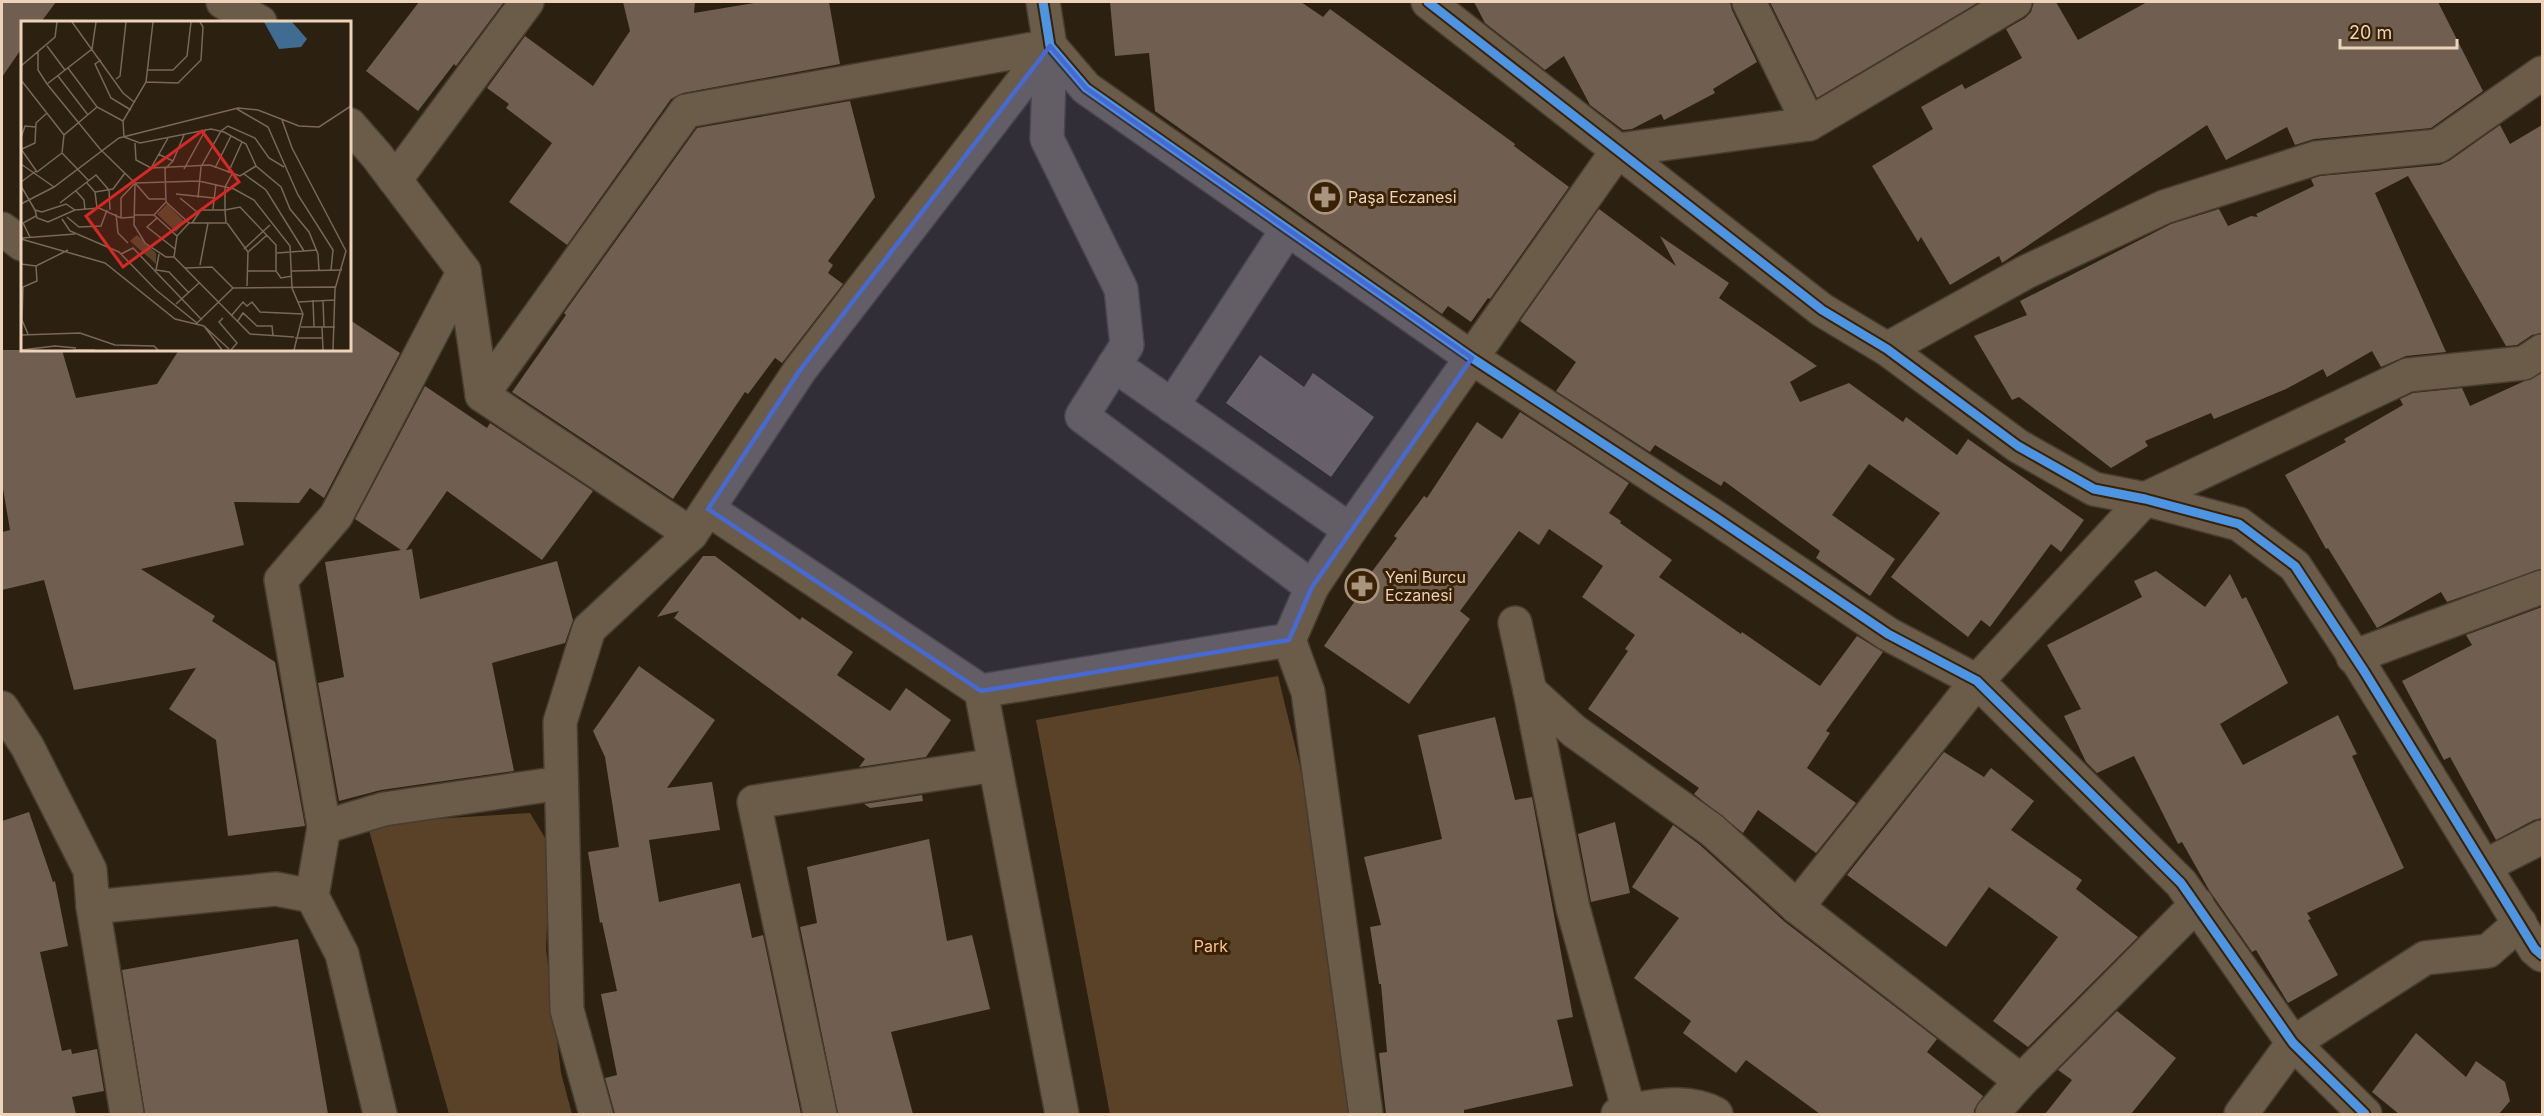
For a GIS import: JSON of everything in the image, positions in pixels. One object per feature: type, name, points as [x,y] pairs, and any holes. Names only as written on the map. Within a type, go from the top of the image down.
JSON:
[{"type":"street","points":[[395,180],[527,2]]},
{"type":"street","points":[[1043,2],[1050,46],[1047,139],[1122,289],[1126,345],[1082,416],[1312,587]]},
{"type":"street","points":[[1428,2],[1822,310],[1887,349],[2018,446],[2094,489],[2145,499],[2239,524],[2295,566],[2364,671],[2535,948],[2542,955]]},
{"type":"street","points":[[1749,2],[1809,124]]},
{"type":"street","points":[[1366,1114],[1308,692],[1289,640],[1312,587],[1618,150],[1809,124],[2015,2]]},
{"type":"street","points":[[1050,46],[1086,88],[1472,358],[1715,517],[1888,634],[1977,681],[2181,884],[2198,904],[2293,1042],[2365,1114]]},
{"type":"street","points":[[482,395],[686,111],[1050,46]]},
{"type":"street","points":[[596,1114],[567,1010],[560,722],[589,629],[699,521],[800,370],[1050,46]]},
{"type":"street","points":[[1887,349],[2026,272],[2164,207],[2316,158],[2438,146],[2542,73]]},
{"type":"street","points":[[352,132],[395,180],[464,271],[482,395]]},
{"type":"street","points":[[2,229],[21,243]]},
{"type":"street","points":[[1173,406],[1287,230]]},
{"type":"street","points":[[380,1114],[342,954],[312,896],[324,827],[281,579],[336,516],[464,271]]},
{"type":"street","points":[[1797,907],[1977,681],[2145,499],[2408,375],[2524,363],[2542,351]]},
{"type":"street","points":[[1114,365],[1350,530]]},
{"type":"street","points":[[482,395],[699,521],[981,690],[1289,640]]},
{"type":"street","points":[[2353,657],[2542,588]]},
{"type":"street","points":[[1515,623],[1573,908],[1624,1113],[1648,1106],[1703,1107],[1716,1114]]},
{"type":"street","points":[[981,690],[1062,1114]]},
{"type":"street","points":[[1530,691],[1574,731],[1712,830],[1797,907],[2021,1081]]},
{"type":"street","points":[[2,708],[27,746],[90,870],[93,908],[127,1114]]},
{"type":"street","points":[[820,1114],[754,802],[995,765]]},
{"type":"street","points":[[324,827],[384,809],[561,783]]},
{"type":"street","points":[[2485,866],[2542,837]]},
{"type":"street","points":[[93,908],[276,889],[312,896]]},
{"type":"street","points":[[1992,1114],[2021,1081],[2198,904]]},
{"type":"street","points":[[2241,1114],[2293,1042],[2425,958],[2488,951],[2520,923]]},
{"type":"highlighted area","points":[[1050,46],[1086,88],[1472,358],[1312,587],[1289,640],[981,691],[708,509],[800,370]]},
{"type":"green space","name":"Park","points":[[1278,676],[1340,930],[1353,1114],[1110,1114],[1036,720]]},
{"type":"green space","points":[[530,813],[550,846],[546,949],[561,1073],[572,1114],[449,1114],[367,823]]},
{"type":"building","points":[[2,2],[56,2],[42,21],[21,21],[21,49],[2,77]]},
{"type":"building","points":[[419,2],[504,2],[456,66],[454,64],[418,111],[366,71]]},
{"type":"building","points":[[623,2],[695,2],[694,13],[760,2],[829,2],[840,64],[683,93],[671,99],[567,245],[509,202],[552,143],[506,108],[509,104],[487,88],[525,36],[593,86],[630,31]]},
{"type":"building","points":[[1110,2],[1301,2],[1323,17],[1330,9],[1515,144],[1514,146],[1569,187],[1490,299],[1488,298],[1471,322],[1448,306],[1442,314],[1155,111],[1149,53],[1115,56]]},
{"type":"building","points":[[1474,2],[1730,2],[1757,62],[1713,89],[1715,93],[1664,120],[1661,114],[1632,129],[1623,130],[1590,105],[1564,56],[1545,70],[1485,23]]},
{"type":"building","points":[[1770,2],[1979,2],[1817,98]]},
{"type":"building","points":[[2034,2],[2056,2],[2078,40],[2147,2],[2438,2],[2483,91],[2431,128],[2314,139],[2295,145],[2287,127],[2226,160],[2207,125],[2002,263],[1999,256],[1950,285],[1921,237],[1918,242],[1872,166],[1933,129],[1921,107],[1962,84],[1965,89],[2022,58],[2006,29],[2025,18],[2031,12]]},
{"type":"building","points":[[850,101],[875,197],[828,261],[833,265],[828,273],[843,284],[782,363],[775,358],[748,394],[745,392],[673,499],[512,392],[566,315],[564,313],[697,128]]},
{"type":"building","points":[[2500,125],[2510,144],[2542,125],[2542,333],[2532,335],[2517,345],[2506,346],[2408,176],[2375,193],[2446,352],[2406,356],[2381,367],[2372,351],[2327,377],[2323,369],[2286,389],[2214,419],[2211,413],[2145,441],[2148,446],[2111,468],[2019,397],[2012,400],[1974,336],[2027,315],[2020,301],[2171,224],[2219,209],[2228,226],[2251,216],[2258,217],[2256,214],[2314,186],[2311,179],[2320,176],[2440,165]]},
{"type":"building","points":[[1599,209],[1676,266],[1660,236],[1729,283],[1719,298],[1817,366],[1790,382],[1800,402],[1849,383],[1903,422],[1906,417],[1957,455],[1968,439],[2084,520],[2061,552],[2051,544],[1990,627],[1981,620],[1968,637],[1891,577],[1940,513],[1869,464],[1832,515],[1895,559],[1870,596],[1816,558],[1820,551],[1724,481],[1721,486],[1655,445],[1650,452],[1556,391],[1576,362],[1520,321]]},
{"type":"building","points":[[351,321],[400,353],[324,498],[310,488],[299,503],[234,502],[244,545],[141,569],[215,616],[212,621],[275,662],[305,826],[228,836],[216,740],[169,709],[196,668],[74,690],[44,580],[2,590],[2,532],[10,530],[2,483],[2,350],[62,351],[76,398],[157,384],[178,351],[351,351]]},
{"type":"building","points":[[1260,355],[1304,387],[1313,373],[1374,417],[1331,477],[1226,403]]},
{"type":"building","points":[[2542,373],[2542,569],[2447,602],[2441,592],[2377,628],[2328,548],[2326,549],[2285,475],[2346,442],[2344,439],[2403,405],[2400,399],[2413,393],[2462,388],[2470,406]]},
{"type":"building","points":[[425,386],[487,428],[490,423],[593,491],[542,560],[447,491],[406,550],[412,549],[420,599],[557,561],[573,620],[565,643],[492,663],[514,771],[381,790],[339,801],[318,683],[344,677],[325,562],[401,550],[355,519]]},
{"type":"building","points":[[1520,412],[1629,483],[1609,513],[1672,560],[1659,577],[1741,634],[1742,632],[1820,686],[1857,636],[1883,652],[1826,731],[1830,733],[1807,768],[1856,803],[1816,853],[1758,810],[1743,833],[1694,794],[1699,788],[1588,709],[1628,651],[1625,649],[1635,635],[1582,597],[1603,566],[1549,529],[1539,545],[1519,531],[1460,611],[1470,619],[1409,704],[1324,646],[1359,595],[1356,593],[1397,538],[1394,536],[1424,496],[1427,498],[1477,422],[1502,439]]},
{"type":"building","points":[[703,556],[715,556],[800,620],[802,617],[853,652],[837,675],[890,711],[906,688],[951,720],[926,757],[859,767],[865,759],[674,618],[679,611],[657,617]]},
{"type":"building","points":[[2156,571],[2205,607],[2230,574],[2242,599],[2246,597],[2288,683],[2220,724],[2243,765],[2338,715],[2357,754],[2352,756],[2404,868],[2307,913],[2311,919],[2308,920],[2338,975],[2288,1003],[2256,950],[2252,952],[2209,890],[2182,842],[2178,844],[2134,756],[2097,773],[2086,762],[2064,716],[2081,709],[2047,645],[2142,597],[2134,581]]},
{"type":"building","points":[[2542,607],[2542,818],[2496,840],[2450,757],[2444,760],[2402,681],[2472,645],[2466,635]]},
{"type":"building","points":[[639,666],[715,720],[667,788],[712,782],[720,830],[649,840],[659,902],[740,883],[752,938],[763,935],[801,1114],[615,1114],[605,1078],[617,1075],[601,994],[617,991],[602,922],[600,923],[588,852],[619,847],[605,757],[593,731]]},
{"type":"building","points":[[1495,717],[1515,800],[1532,797],[1573,1017],[1557,1020],[1573,1086],[1464,1110],[1464,1114],[1386,1114],[1379,1053],[1387,1052],[1381,984],[1379,984],[1370,927],[1381,925],[1364,857],[1442,839],[1418,735]]},
{"type":"building","points":[[1944,752],[1984,777],[1991,768],[2034,801],[2011,830],[2082,880],[2076,889],[2138,937],[2028,1047],[1993,1021],[2058,937],[1989,887],[1946,947],[1847,875]]},
{"type":"building","points":[[922,795],[923,801],[870,808],[864,804]]},
{"type":"building","points":[[29,812],[53,882],[55,881],[68,946],[40,952],[62,1051],[71,1049],[72,1054],[97,1049],[104,1091],[72,1097],[76,1114],[2,1114],[2,821]]},
{"type":"building","points":[[1615,822],[1630,893],[1591,902],[1578,834]]},
{"type":"building","points":[[1673,825],[1700,845],[1785,922],[1937,1039],[1927,1052],[1983,1096],[1974,1114],[1820,1114],[1746,1060],[1736,1073],[1683,1033],[1691,1021],[1634,978],[1679,918],[1632,887]]},
{"type":"building","points":[[929,839],[947,941],[972,935],[990,1009],[891,1032],[913,1114],[838,1114],[800,927],[817,923],[807,867]]},
{"type":"building","points":[[298,939],[328,1114],[145,1114],[122,970]]},
{"type":"building","points":[[2117,1011],[2176,1058],[2131,1114],[2045,1114],[2072,1080],[2058,1070]]},
{"type":"building","points":[[2416,1033],[2466,1077],[2476,1061],[2505,1082],[2510,1101],[2499,1114],[2399,1114],[2372,1092]]},
{"type":"cycle path","points":[[1043,2],[1050,46],[1086,88],[1472,358],[1715,517],[1888,634],[1977,681],[2181,883],[2293,1043],[2365,1114]]},
{"type":"cycle path","points":[[1428,2],[1822,310],[1887,349],[2018,446],[2094,489],[2145,499],[2239,524],[2295,566],[2364,671],[2535,949],[2542,955]]},
{"type":"place","name":"Paşa Eczanesi","points":[[1325,197]]},
{"type":"place","name":"Yeni Burcu Eczanesi","points":[[1362,586]]}]
